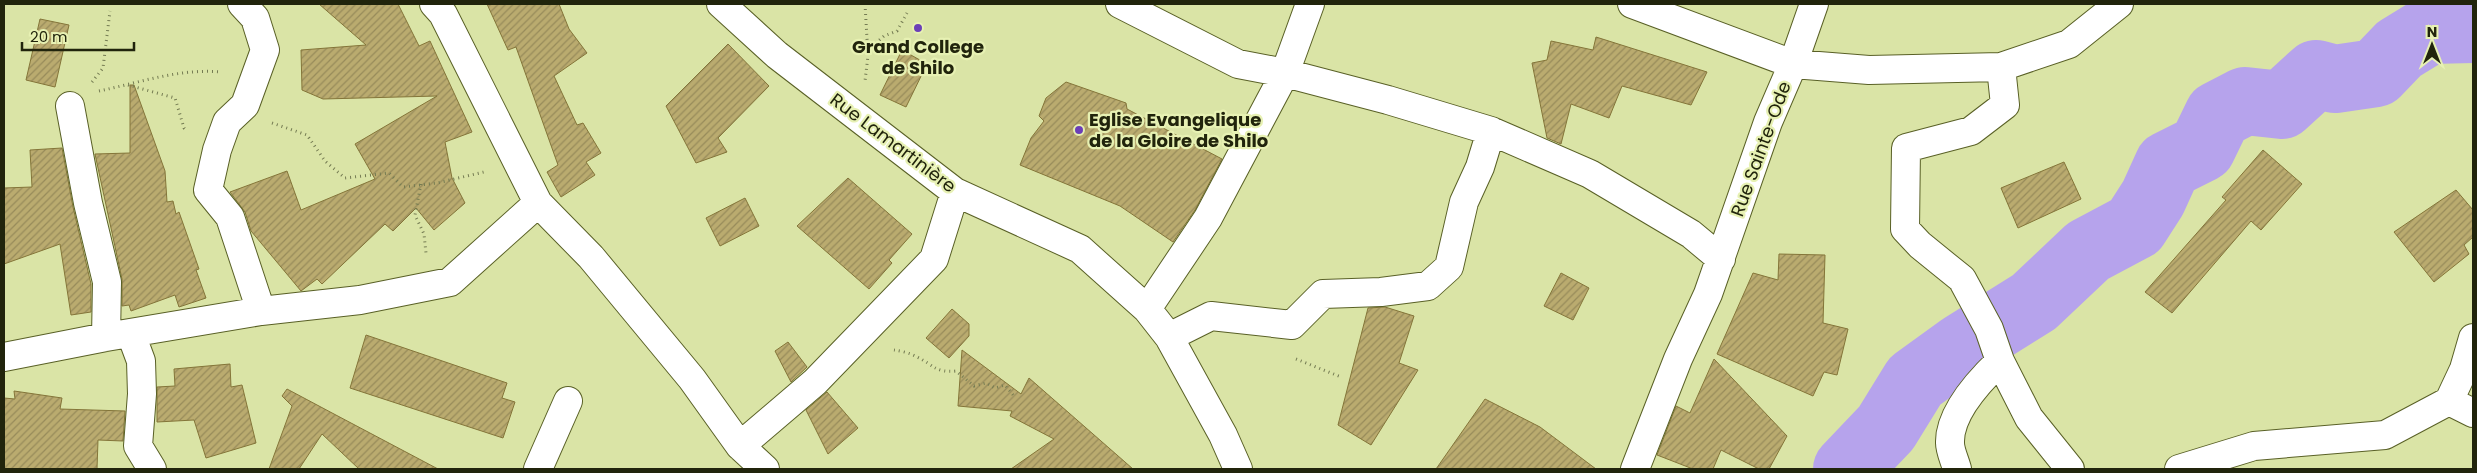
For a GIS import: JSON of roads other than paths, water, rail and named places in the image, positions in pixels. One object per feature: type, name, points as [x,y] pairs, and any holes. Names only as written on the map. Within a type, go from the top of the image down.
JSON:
[{"type":"street","points":[[242,4],[255,18],[266,50],[249,94],[227,122],[217,150],[208,190],[230,217],[261,311]]},
{"type":"street","points":[[434,4],[443,14],[538,204],[591,257],[692,379],[740,446],[765,469]]},
{"type":"street","name":"Rue Lamartinière","points":[[721,4],[778,55],[955,192],[1080,248],[1147,309],[1170,337],[1223,435],[1238,469]]},
{"type":"street","points":[[1120,4],[1238,64],[1285,73],[1388,100],[1491,132],[1590,174],[1691,234],[1721,259]]},
{"type":"street","points":[[1147,309],[1208,218],[1285,73],[1310,4]]},
{"type":"street","points":[[1632,4],[1793,64],[1814,4]]},
{"type":"street","name":"Rue Sainte-Ode","points":[[1636,469],[1678,359],[1708,294],[1768,122],[1793,64],[1869,70],[2001,67],[2069,44],[2119,4]]},
{"type":"street","points":[[2001,67],[2005,104],[1972,131],[1906,148],[1905,229],[1920,245],[1962,278],[1989,329],[2000,361],[2029,418],[2070,469]]},
{"type":"street","points":[[80,100],[88,204],[119,336],[141,361],[142,394],[138,446],[152,469]]},
{"type":"street","points":[[1170,337],[1211,316],[1292,325],[1323,294],[1381,292],[1428,286],[1449,267],[1464,202],[1480,167],[1491,132]]},
{"type":"street","points":[[740,446],[815,382],[934,258],[955,192]]},
{"type":"street","points":[[4,357],[261,311],[360,300],[450,282],[538,204]]},
{"type":"street","points":[[2179,469],[2254,446],[2385,435],[2449,401],[2464,369],[2473,338]]},
{"type":"street","points":[[1957,469],[1950,444],[1952,426],[1977,382],[2000,361]]},
{"type":"street","points":[[538,469],[568,401]]},
{"type":"street","points":[[2449,401],[2473,413]]},
{"type":"waterway","points":[[1847,469],[1886,428],[1915,381],[1962,347],[2034,302],[2088,251],[2135,226],[2153,198],[2168,165],[2202,148],[2218,115],[2245,101],[2282,105],[2316,74],[2335,79],[2376,73],[2399,49],[2430,30],[2473,29]]},
{"type":"place","name":"Grand College de Shilo","points":[[918,28]]},
{"type":"place","name":"Eglise Evangelique de la Gloire de Shilo","points":[[1079,130]]}]
